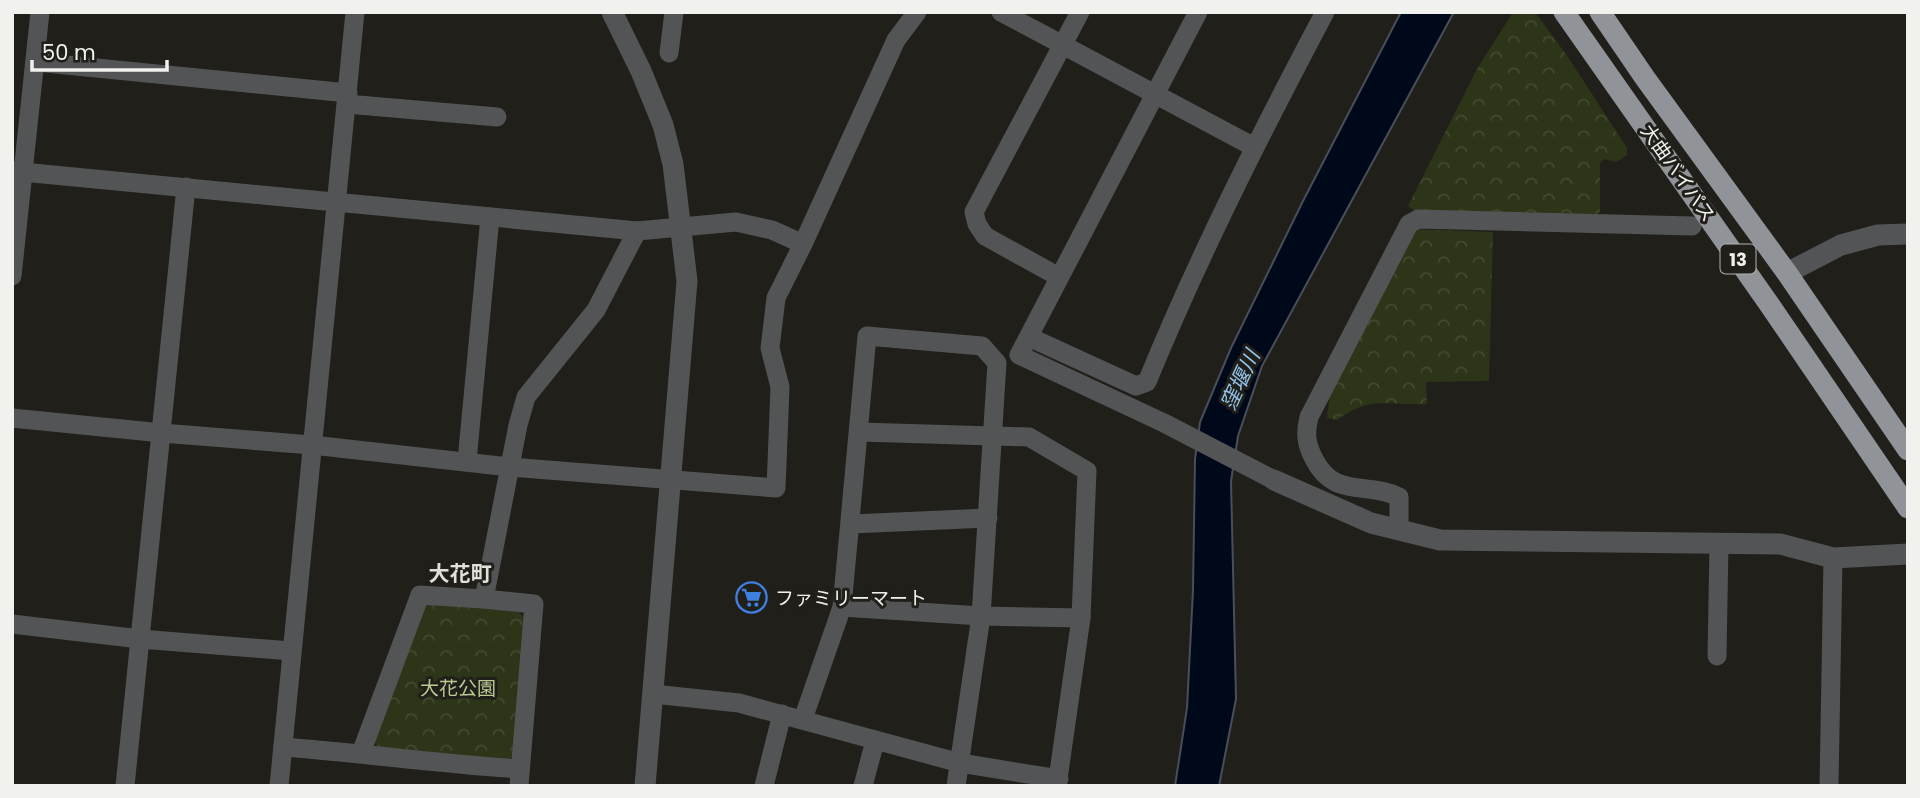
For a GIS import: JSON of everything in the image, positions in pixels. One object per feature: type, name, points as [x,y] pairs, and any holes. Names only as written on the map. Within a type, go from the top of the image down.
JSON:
[{"type":"highway","name":"大曲バイパス","points":[[1564,12],[1908,508]]},
{"type":"highway","name":"大曲バイパス","points":[[1600,12],[1787,273],[1908,450]]},
{"type":"street","points":[[12,276],[18,171],[36,62],[40,12]]},
{"type":"street","points":[[279,786],[355,12]]},
{"type":"street","points":[[612,12],[642,71],[663,125],[673,164],[688,281],[645,786]]},
{"type":"street","points":[[669,53],[674,12]]},
{"type":"street","points":[[12,418],[312,445],[510,467],[776,488],[780,387],[771,348],[776,298],[896,40],[917,12]]},
{"type":"street","points":[[1001,12],[1254,147]]},
{"type":"street","points":[[1059,277],[985,236],[977,224],[974,212],[1080,12]]},
{"type":"street","points":[[996,363],[1019,355],[1198,12]]},
{"type":"street","points":[[1029,337],[1136,386],[1147,382],[1197,267],[1254,147],[1325,12]]},
{"type":"street","points":[[36,62],[497,117]]},
{"type":"street","points":[[18,171],[637,231],[736,222],[772,230],[803,244]]},
{"type":"street","points":[[125,786],[186,187]]},
{"type":"street","points":[[467,461],[490,217]]},
{"type":"street","points":[[1399,530],[1399,497],[1387,491],[1356,489],[1332,482],[1318,468],[1308,448],[1306,432],[1309,417],[1409,224],[1418,219],[1692,226]]},
{"type":"street","points":[[484,599],[518,425],[526,397],[596,310],[637,231]]},
{"type":"street","points":[[1787,273],[1841,245],[1878,235],[1908,234]]},
{"type":"street","points":[[803,719],[842,607],[867,335],[982,346],[996,363],[993,435],[981,616],[956,786]]},
{"type":"street","points":[[1019,355],[1164,423],[1275,480],[1371,523],[1440,540],[1780,544],[1833,558],[1908,554]]},
{"type":"street","points":[[653,694],[739,703],[960,763],[1058,782],[1082,618],[1087,471],[1029,437],[860,432]]},
{"type":"street","points":[[850,524],[988,519]]},
{"type":"street","points":[[1717,656],[1719,544]]},
{"type":"street","points":[[1829,786],[1833,558]]},
{"type":"street","points":[[283,747],[361,753],[519,777],[534,604],[420,595],[361,753]]},
{"type":"street","points":[[842,607],[981,616],[1082,618]]},
{"type":"street","points":[[12,624],[140,639],[291,651]]},
{"type":"street","points":[[764,786],[782,714]]},
{"type":"street","points":[[863,786],[875,741]]},
{"type":"green space","points":[[1513,12],[1535,12],[1568,57],[1627,148],[1627,155],[1616,162],[1604,159],[1600,163],[1600,212],[1593,217],[1416,212],[1408,206],[1477,69]]},
{"type":"green space","points":[[1412,229],[1493,232],[1489,381],[1426,382],[1427,404],[1371,404],[1349,412],[1337,420],[1327,418],[1330,393]]},
{"type":"green space","name":"大花公園","points":[[431,602],[519,612],[525,619],[514,755],[509,761],[379,748],[373,740],[421,609]]},
{"type":"water","name":"窪堰川","points":[[1401,12],[1454,12],[1262,366],[1238,436],[1231,481],[1236,699],[1219,786],[1175,786],[1187,708],[1193,590],[1195,459],[1200,422],[1231,348],[1303,201]]},
{"type":"place","name":"ファミリーマート","points":[[752,598]]},
{"type":"district","name":"大花町","points":[[460,573]]}]
